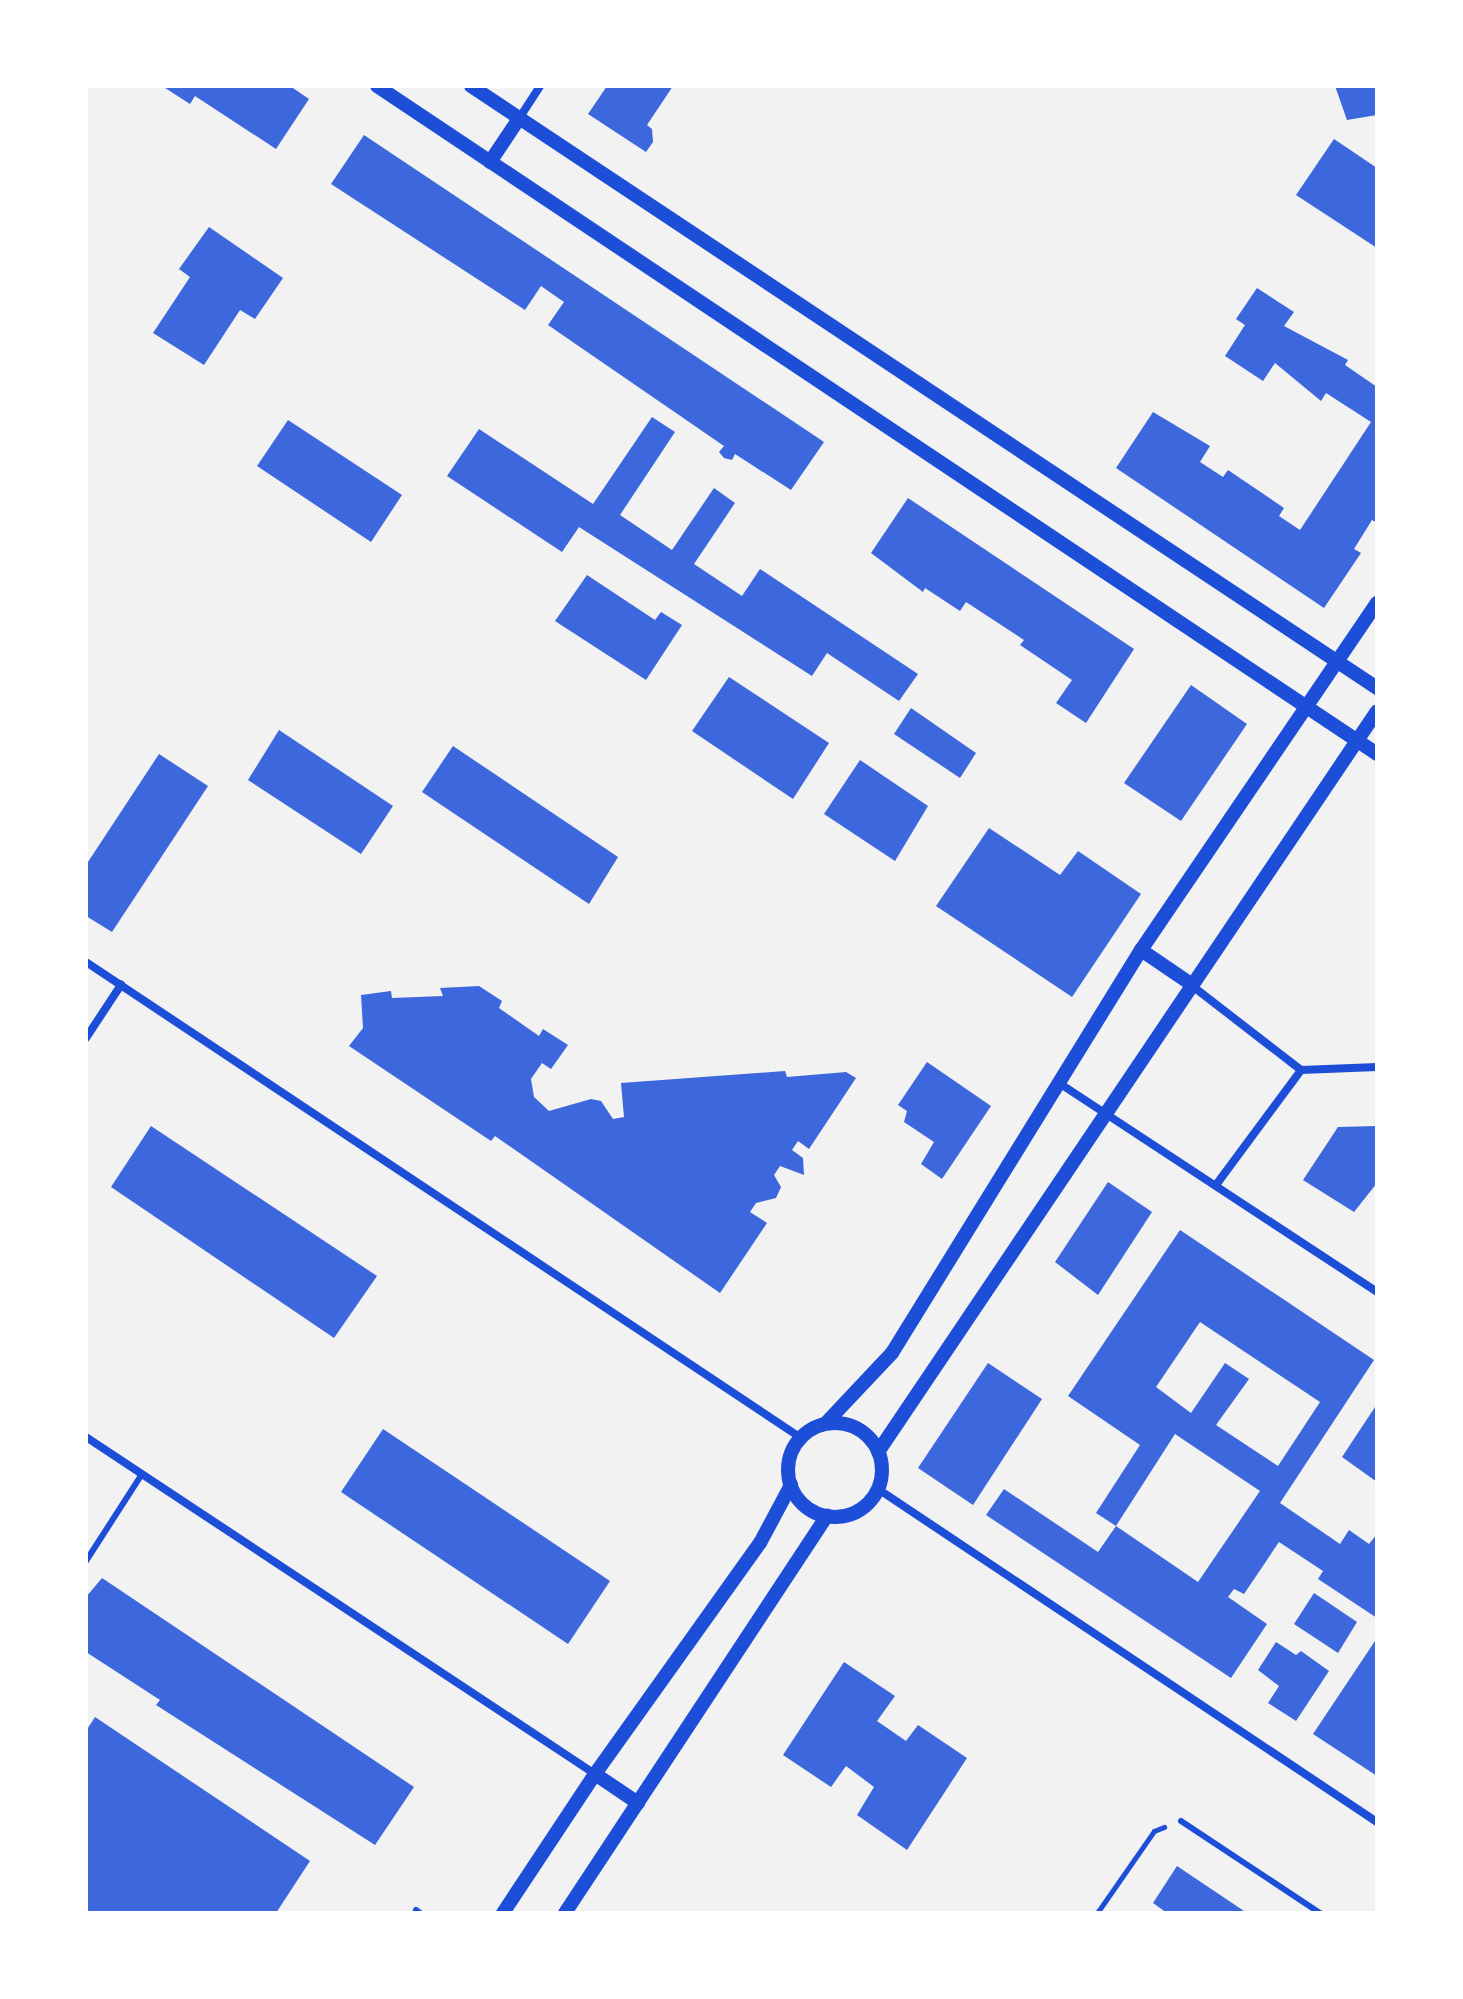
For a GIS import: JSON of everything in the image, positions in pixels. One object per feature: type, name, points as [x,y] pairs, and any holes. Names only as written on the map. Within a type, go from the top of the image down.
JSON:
[{"type":"street","points":[[377,86],[1308,705],[1377,754]]},
{"type":"street","points":[[471,86],[1377,688]]},
{"type":"street","points":[[490,162],[540,86]]},
{"type":"street","points":[[1377,603],[1141,950],[892,1353],[826,1423],[801,1438],[789,1463],[791,1485],[805,1505],[827,1516],[861,1509],[878,1489],[878,1452],[1103,1112],[1377,711]]},
{"type":"street","points":[[1141,950],[1191,984],[1301,1070],[1377,1067]]},
{"type":"street","points":[[86,962],[801,1438]]},
{"type":"street","points":[[86,1038],[121,985]]},
{"type":"street","points":[[1216,1185],[1301,1070]]},
{"type":"street","points":[[1059,1083],[1377,1292]]},
{"type":"street","points":[[826,1423],[855,1427],[878,1452]]},
{"type":"street","points":[[86,1437],[638,1803]]},
{"type":"street","points":[[503,1913],[595,1774],[760,1543],[791,1485]]},
{"type":"street","points":[[878,1489],[1377,1822]]},
{"type":"street","points":[[565,1913],[827,1516]]},
{"type":"lane","points":[[86,1561],[142,1474]]},
{"type":"lane","points":[[1181,1821],[1320,1913]]},
{"type":"path","points":[[1097,1913],[1154,1831],[1181,1821]]},
{"type":"building","points":[[162,86],[290,86],[309,99],[276,149],[195,96],[190,104]]},
{"type":"building","points":[[607,86],[673,86],[647,125],[652,129],[653,142],[646,152],[588,114]]},
{"type":"building","points":[[1335,86],[1377,86],[1377,115],[1347,120]]},
{"type":"building","points":[[364,135],[824,442],[791,490],[735,454],[732,460],[724,458],[719,452],[724,446],[548,325],[564,302],[541,286],[525,310],[331,184]]},
{"type":"building","points":[[1334,139],[1377,168],[1377,248],[1296,195]]},
{"type":"building","points":[[209,227],[283,278],[255,319],[240,310],[204,365],[153,333],[190,277],[179,269]]},
{"type":"building","points":[[1257,288],[1294,312],[1284,326],[1348,360],[1345,365],[1377,387],[1377,523],[1372,520],[1354,549],[1361,553],[1324,608],[1116,468],[1153,412],[1210,446],[1200,462],[1223,477],[1228,470],[1284,508],[1279,516],[1300,530],[1371,422],[1326,393],[1321,401],[1275,363],[1263,381],[1225,356],[1245,325],[1236,319]]},
{"type":"building","points":[[652,417],[675,432],[620,515],[672,550],[714,488],[735,503],[694,564],[742,596],[760,569],[918,674],[899,701],[827,653],[812,676],[579,527],[562,552],[447,476],[479,429],[593,504]]},
{"type":"building","points":[[288,420],[402,495],[371,542],[257,466]]},
{"type":"building","points":[[908,498],[1134,649],[1086,723],[1056,703],[1072,680],[1020,645],[1024,640],[966,602],[960,611],[925,588],[923,592],[871,553]]},
{"type":"building","points":[[587,575],[655,620],[661,612],[682,625],[646,680],[555,621]]},
{"type":"building","points":[[729,677],[829,743],[793,799],[692,731]]},
{"type":"building","points":[[1191,685],[1247,724],[1181,821],[1124,783]]},
{"type":"building","points":[[911,708],[976,753],[960,778],[894,734]]},
{"type":"building","points":[[279,730],[393,806],[361,854],[248,780]]},
{"type":"building","points":[[453,746],[618,857],[589,904],[422,792]]},
{"type":"building","points":[[159,754],[208,786],[112,932],[86,916],[86,865]]},
{"type":"building","points":[[860,760],[928,806],[895,861],[824,814]]},
{"type":"building","points":[[989,828],[1060,875],[1078,851],[1141,894],[1072,997],[936,906]]},
{"type":"building","points":[[479,986],[502,1001],[499,1008],[539,1036],[543,1029],[568,1045],[551,1069],[542,1063],[531,1079],[534,1097],[549,1111],[591,1099],[601,1101],[613,1119],[624,1117],[621,1083],[785,1071],[787,1077],[846,1072],[856,1078],[809,1149],[798,1141],[792,1150],[803,1158],[804,1175],[780,1166],[774,1175],[781,1187],[776,1198],[756,1203],[750,1212],[767,1223],[720,1293],[495,1136],[491,1141],[349,1046],[363,1028],[361,995],[391,991],[392,998],[443,996],[440,988]]},
{"type":"building","points":[[927,1062],[991,1106],[942,1179],[921,1164],[934,1142],[904,1122],[907,1111],[898,1105]]},
{"type":"building","points":[[151,1126],[377,1276],[334,1338],[111,1187]]},
{"type":"building","points":[[1377,1126],[1377,1183],[1354,1212],[1303,1180],[1338,1127]]},
{"type":"building","points":[[1108,1182],[1152,1212],[1098,1295],[1055,1262]]},
{"type":"building","points":[[1180,1230],[1374,1360],[1280,1503],[1340,1544],[1349,1530],[1369,1544],[1377,1534],[1377,1618],[1318,1579],[1323,1571],[1279,1542],[1244,1594],[1234,1589],[1228,1597],[1267,1624],[1231,1678],[986,1515],[1004,1489],[1098,1552],[1116,1526],[1096,1513],[1140,1445],[1068,1396]],"holes":[[[1200,1322],[1320,1402],[1278,1466],[1216,1425],[1249,1379],[1225,1363],[1191,1413],[1156,1387]],[[1175,1434],[1260,1491],[1198,1582],[1116,1526]]]},
{"type":"building","points":[[988,1363],[1042,1399],[973,1505],[918,1468]]},
{"type":"building","points":[[1377,1404],[1377,1482],[1342,1457]]},
{"type":"building","points":[[383,1429],[610,1581],[568,1644],[341,1492]]},
{"type":"building","points":[[102,1578],[414,1787],[375,1845],[156,1705],[160,1700],[86,1652],[86,1597]]},
{"type":"building","points":[[1314,1593],[1357,1622],[1338,1653],[1294,1624]]},
{"type":"building","points":[[1377,1638],[1377,1776],[1313,1734]]},
{"type":"building","points":[[1276,1642],[1296,1655],[1301,1651],[1329,1671],[1296,1721],[1268,1703],[1279,1686],[1258,1670]]},
{"type":"building","points":[[844,1662],[895,1696],[877,1721],[906,1741],[918,1725],[967,1758],[907,1850],[857,1815],[874,1787],[846,1766],[831,1787],[783,1755]]},
{"type":"building","points":[[95,1717],[310,1861],[276,1913],[86,1913],[86,1731]]},
{"type":"building","points":[[1177,1866],[1247,1913],[1167,1913],[1153,1903]]}]
